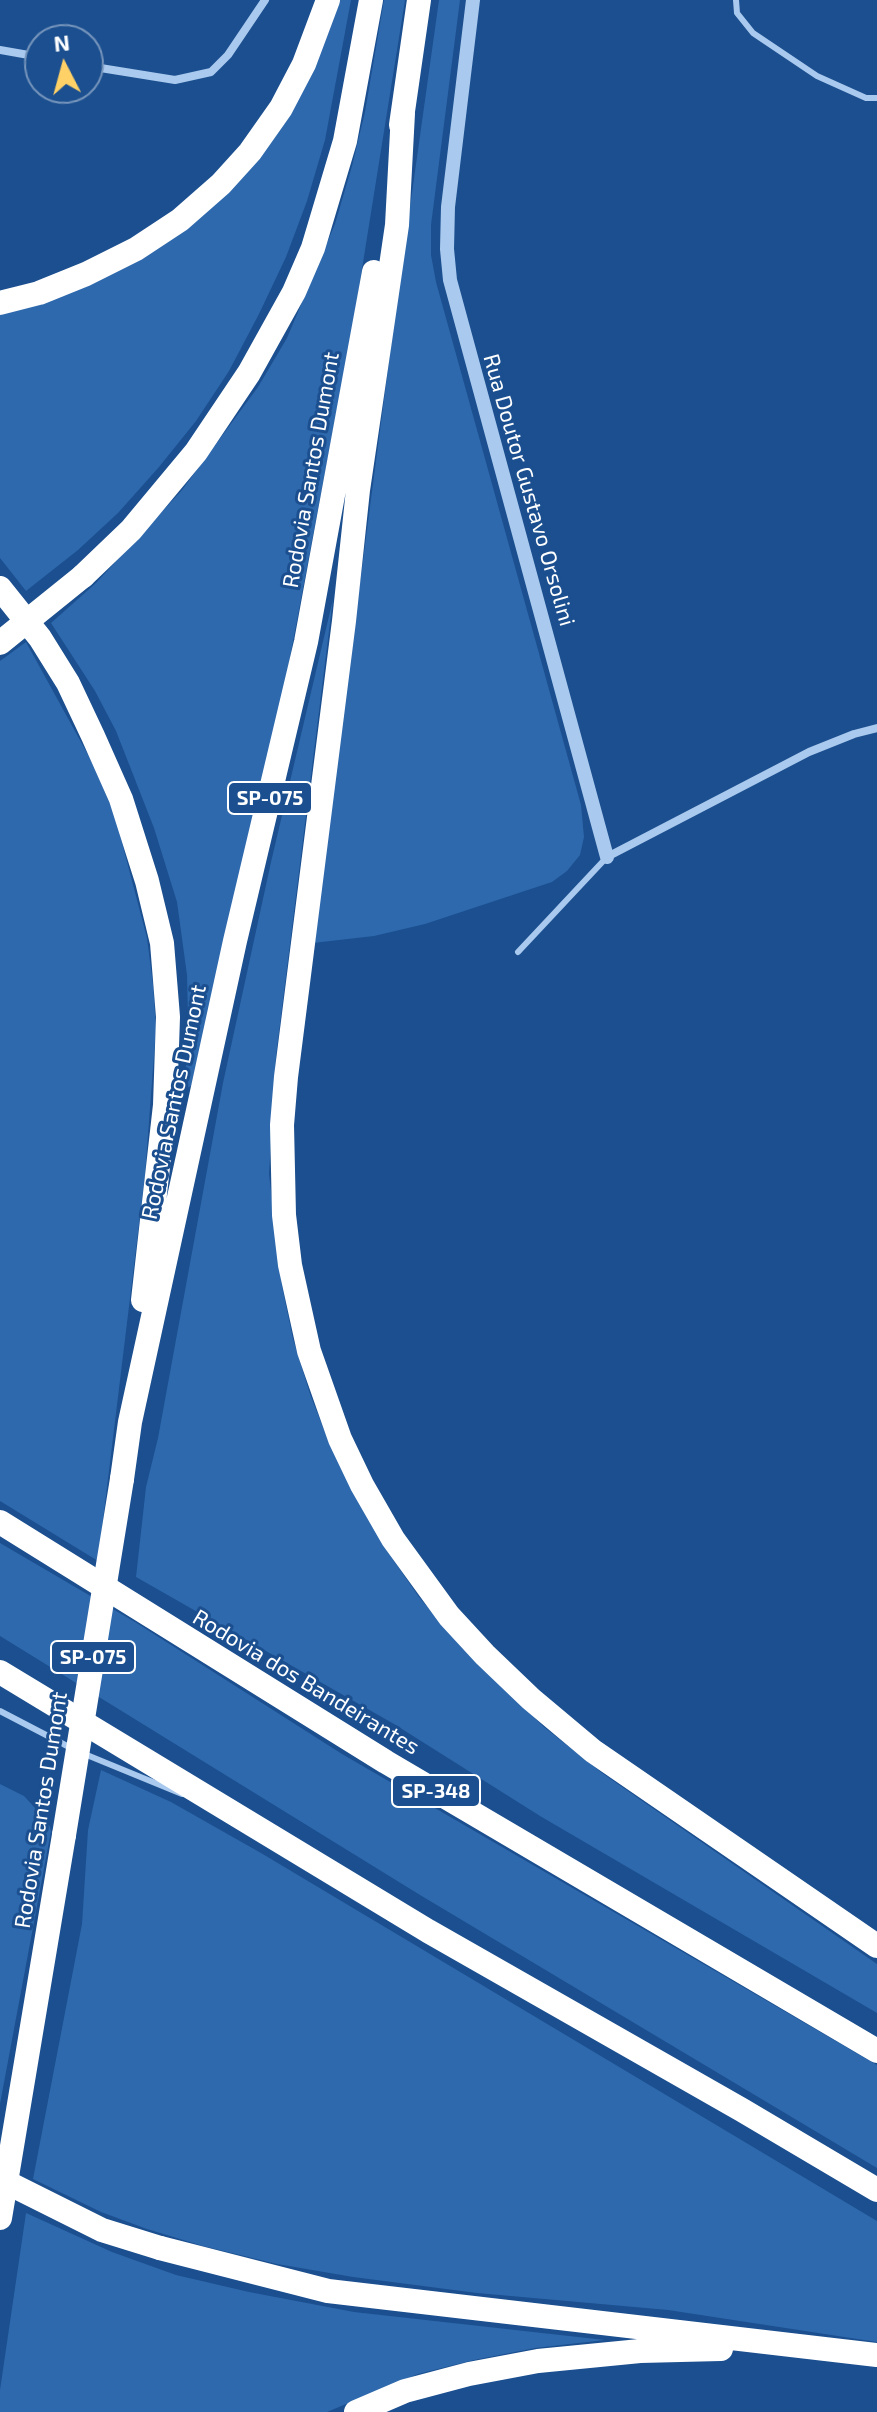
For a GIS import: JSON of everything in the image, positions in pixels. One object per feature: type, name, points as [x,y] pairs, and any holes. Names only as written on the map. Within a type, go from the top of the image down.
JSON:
[{"type":"highway","points":[[0,303],[63,284],[136,249],[180,220],[221,184],[250,152],[281,108],[304,64],[328,0]]},
{"type":"highway","points":[[0,643],[83,576],[139,520],[196,452],[249,373],[294,292],[313,248],[345,141],[371,0]]},
{"type":"highway","name":"Rodovia Santos Dumont","points":[[0,2218],[130,1422],[235,941],[306,642],[403,113],[419,0]]},
{"type":"highway","points":[[403,113],[397,225],[358,490],[282,1125],[284,1215],[290,1265],[309,1351],[340,1439],[393,1539],[449,1616],[485,1655],[593,1751],[877,1946]]},
{"type":"highway","points":[[0,588],[40,638],[68,683],[93,736],[121,799],[147,881],[162,943],[168,1017],[165,1105],[130,1422]]},
{"type":"highway","name":"Rodovia dos Bandeirantes","points":[[0,1522],[386,1762],[877,2051]]},
{"type":"highway","points":[[0,1672],[428,1931],[877,2190]]},
{"type":"highway","points":[[0,2179],[102,2230],[328,2291],[866,2353]]},
{"type":"highway","points":[[356,2412],[405,2391],[469,2374],[538,2361],[640,2351],[704,2349],[866,2353]]},
{"type":"street","points":[[104,69],[175,80],[211,72],[237,43],[265,0]]},
{"type":"street","name":"Rua Doutor Gustavo Orsolini","points":[[473,0],[448,207],[450,280],[607,857]]},
{"type":"street","points":[[0,50],[24,54]]},
{"type":"street","points":[[607,857],[809,752],[877,728]]},
{"type":"lane","points":[[736,0],[737,13],[753,33],[817,76],[866,98],[877,98]]},
{"type":"lane","points":[[518,952],[607,857]]},
{"type":"lane","points":[[0,1711],[136,1777],[225,1807]]},
{"type":"shaded area","points":[[340,0],[351,0],[325,140],[307,201],[286,257],[229,371],[196,421],[118,513],[26,591],[0,558],[0,313],[122,269],[303,83],[327,36]]},
{"type":"shaded area","points":[[384,0],[405,0],[354,319],[284,689],[191,1086],[185,1089],[187,975],[177,902],[154,828],[116,731],[95,691],[51,623],[96,583],[182,490],[258,387],[287,338],[335,224],[352,166],[365,112]]},
{"type":"shaded area","points":[[439,0],[460,0],[431,225],[431,255],[581,805],[584,837],[580,855],[567,871],[552,882],[425,924],[374,936],[313,943],[397,300]]},
{"type":"shaded area","points":[[333,599],[276,1056],[269,1174],[282,1286],[293,1339],[310,1394],[330,1445],[387,1551],[419,1597],[462,1648],[544,1727],[602,1773],[877,1964],[877,2013],[540,1816],[394,1724],[136,1577],[146,1487],[158,1438],[223,1083]]},
{"type":"shaded area","points":[[26,642],[92,762],[115,816],[147,938],[153,985],[156,1028],[145,1175],[98,1561],[0,1501],[0,661]]},
{"type":"shaded area","points":[[0,1543],[135,1622],[342,1754],[877,2065],[877,2168],[420,1895],[0,1636]]},
{"type":"shaded area","points":[[101,1770],[171,1802],[261,1853],[877,2221],[877,2342],[668,2310],[477,2293],[277,2264],[147,2229],[101,2212],[33,2179],[82,1924],[88,1830]]},
{"type":"shaded area","points":[[0,1784],[24,1796],[48,1822],[51,1831],[0,2104]]},
{"type":"shaded area","points":[[26,2213],[112,2252],[176,2275],[249,2292],[354,2312],[605,2340],[535,2348],[418,2374],[327,2412],[0,2412],[0,2390]]}]
